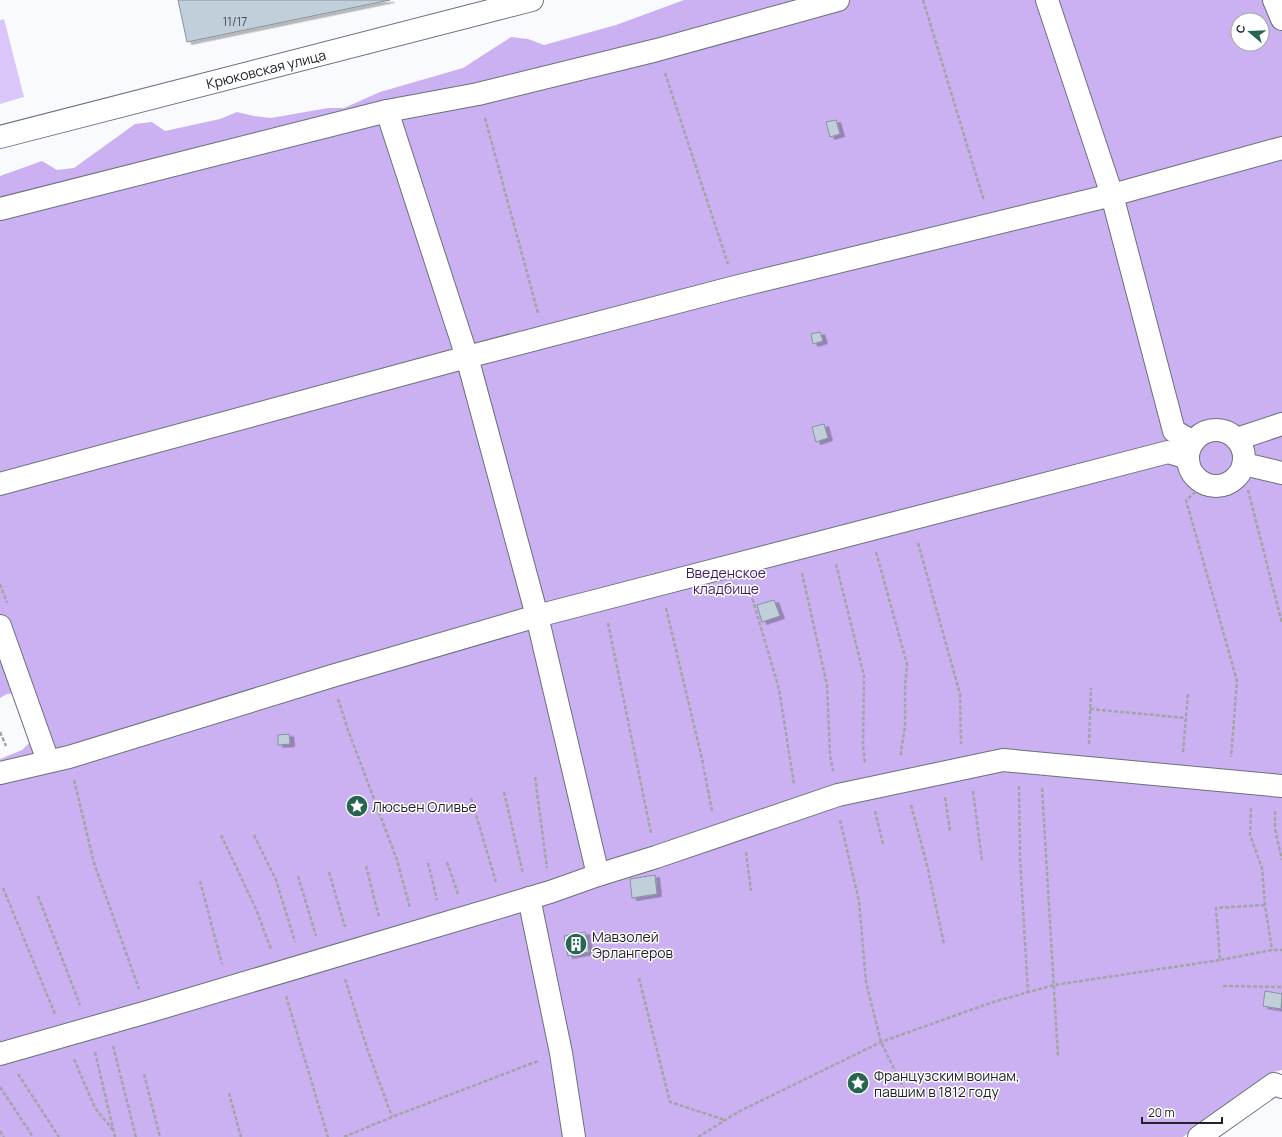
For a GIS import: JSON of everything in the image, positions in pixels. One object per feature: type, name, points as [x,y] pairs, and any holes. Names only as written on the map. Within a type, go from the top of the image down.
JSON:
[{"type":"street","name":"Крюковская улица","points":[[0,138],[532,0]]},
{"type":"street","points":[[0,209],[387,112],[478,94],[657,50],[838,0]]},
{"type":"street","points":[[1047,0],[1112,195],[1174,431],[1191,450]]},
{"type":"street","points":[[1274,0],[1282,19]]},
{"type":"street","points":[[387,112],[467,357],[537,616],[598,875]]},
{"type":"street","points":[[0,484],[467,357],[735,287],[1112,195],[1282,148]]},
{"type":"street","points":[[1237,439],[1282,424]]},
{"type":"street","points":[[1217,430],[1227,432],[1237,439],[1244,453],[1243,467],[1236,478],[1227,484],[1216,486],[1200,482],[1190,469],[1191,450],[1201,435],[1206,432],[1217,430]]},
{"type":"street","points":[[0,773],[58,759],[332,676],[603,598],[1168,452],[1191,450]]},
{"type":"street","points":[[1243,467],[1282,473]]},
{"type":"street","points":[[0,626],[58,759]]},
{"type":"street","points":[[2,1053],[107,1024],[550,892],[836,795],[869,788],[1003,760],[1279,786]]},
{"type":"street","points":[[529,898],[561,1053],[574,1137]]},
{"type":"street","points":[[1199,1137],[1274,1084],[1282,1087]]},
{"type":"path","points":[[923,0],[992,225]]},
{"type":"path","points":[[657,50],[735,287]]},
{"type":"path","points":[[478,94],[545,337]]},
{"type":"path","points":[[1243,467],[1282,623]]},
{"type":"path","points":[[1205,484],[1186,500],[1237,680],[1230,781]]},
{"type":"path","points":[[912,518],[960,694],[961,745],[967,768],[982,861]]},
{"type":"path","points":[[869,529],[907,664],[905,687],[905,727],[900,751],[905,781],[944,944]]},
{"type":"path","points":[[831,540],[864,676],[863,746],[869,788],[883,844]]},
{"type":"path","points":[[796,548],[827,685],[830,755],[836,795],[859,901],[866,982],[881,1042],[906,1094]]},
{"type":"path","points":[[741,563],[779,689],[798,808]]},
{"type":"path","points":[[660,584],[702,759],[716,836]]},
{"type":"path","points":[[603,598],[656,857]]},
{"type":"path","points":[[332,676],[348,730],[397,860],[417,932]]},
{"type":"path","points":[[1088,768],[1091,688]]},
{"type":"path","points":[[1182,777],[1188,693]]},
{"type":"path","points":[[1090,710],[1186,718]]},
{"type":"path","points":[[58,759],[147,1012]]},
{"type":"path","points":[[1018,762],[1020,859],[1028,993]]},
{"type":"path","points":[[1040,764],[1058,1058]]},
{"type":"path","points":[[941,773],[950,831]]},
{"type":"path","points":[[535,777],[550,892]]},
{"type":"path","points":[[1252,783],[1250,835],[1262,868],[1265,905],[1272,950]]},
{"type":"path","points":[[1279,786],[1275,829],[1282,860]]},
{"type":"path","points":[[504,792],[529,898]]},
{"type":"path","points":[[471,798],[503,906]]},
{"type":"path","points":[[744,827],[751,891]]},
{"type":"path","points":[[221,835],[256,909],[279,973],[328,1137]]},
{"type":"path","points":[[254,835],[276,880],[302,966]]},
{"type":"path","points":[[447,862],[466,917]]},
{"type":"path","points":[[428,863],[443,924]]},
{"type":"path","points":[[366,866],[386,941]]},
{"type":"path","points":[[329,872],[338,955]]},
{"type":"path","points":[[298,876],[338,955],[367,1048],[392,1117]]},
{"type":"path","points":[[200,881],[228,988]]},
{"type":"path","points":[[1220,960],[1216,908],[1265,905]]},
{"type":"path","points":[[698,1137],[738,1112],[881,1042],[993,1002],[1054,985],[1220,960],[1272,950],[1282,950]]},
{"type":"path","points":[[639,978],[670,1102],[726,1120]]},
{"type":"path","points":[[1223,986],[1282,987]]},
{"type":"path","points":[[107,1024],[136,1137]]},
{"type":"path","points":[[2,1053],[60,1137]]},
{"type":"path","points":[[344,1137],[392,1117],[561,1053]]},
{"type":"path","points":[[144,1074],[160,1137]]},
{"type":"path","points":[[0,1088],[33,1137]]},
{"type":"path","points":[[229,1093],[241,1137]]},
{"type":"path","points":[[0,1131],[4,1137]]},
{"type":"shaded area","points":[[4,19],[24,97],[0,104],[0,20]]},
{"type":"green space","name":"Введенское кладбище","points":[[684,0],[1282,0],[1282,1070],[1273,1072],[1183,1137],[0,1137],[0,759],[22,750],[34,738],[33,691],[7,694],[0,698],[0,176],[42,161],[57,170],[74,168],[135,124],[152,122],[165,131],[220,119],[237,112],[271,118],[328,108],[344,108],[380,92],[463,68],[511,37],[528,39],[544,45],[616,25]]},
{"type":"building","points":[[178,0],[390,0],[187,42]]},
{"type":"building","points":[[836,120],[840,134],[830,137],[826,122]]},
{"type":"building","points":[[820,332],[823,341],[813,344],[811,334]]},
{"type":"building","points":[[824,424],[828,438],[816,442],[812,427]]},
{"type":"building","points":[[774,600],[780,616],[762,622],[757,605]]},
{"type":"building","points":[[289,734],[290,744],[278,745],[278,735]]},
{"type":"building","points":[[655,875],[657,894],[632,898],[630,879]]},
{"type":"building","name":"Мавзолей Эрлангеров","points":[[585,932],[589,952],[568,956],[564,936]]},
{"type":"building","points":[[1265,991],[1282,994],[1281,1009],[1263,1006]]},
{"type":"place","name":"Люсьен Оливье","points":[[357,806]]},
{"type":"place","name":"Мавзолей Эрлангеров","points":[[576,944]]},
{"type":"place","name":"Французским воинам, павшим в 1812 году","points":[[858,1083]]}]
